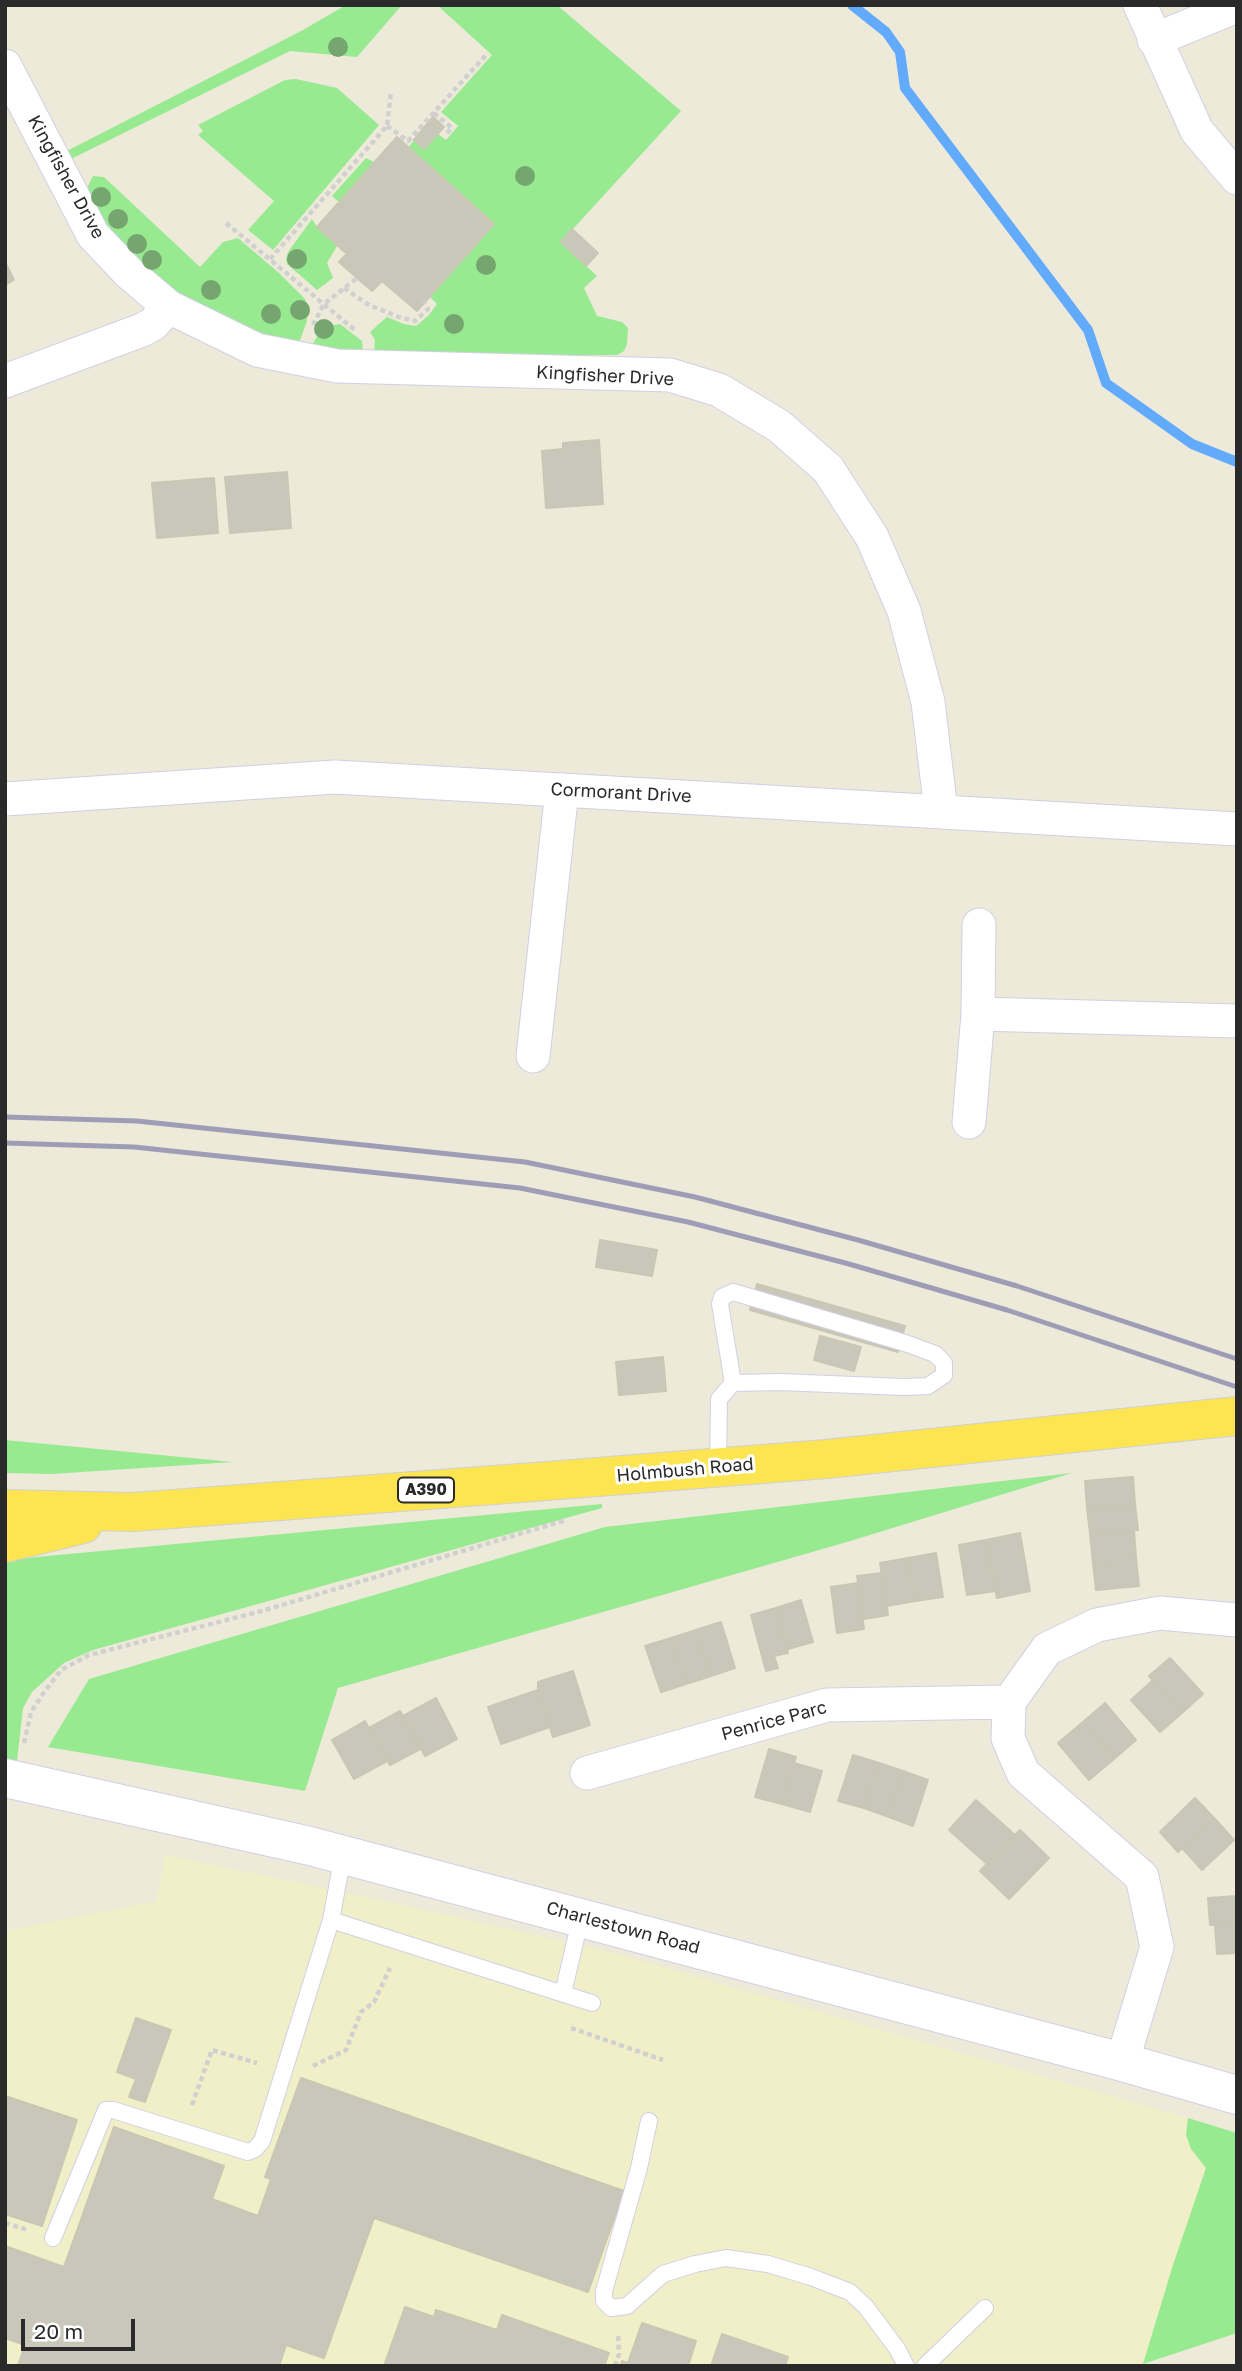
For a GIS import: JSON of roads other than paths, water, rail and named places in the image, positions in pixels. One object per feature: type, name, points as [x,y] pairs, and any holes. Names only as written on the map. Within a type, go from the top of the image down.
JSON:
[{"type":"highway","name":"Holmbush Road","points":[[132,1512],[826,1459],[1237,1416]]},
{"type":"highway","name":"A390","points":[[5,1509],[132,1512]]},
{"type":"highway","name":"A390","points":[[5,1543],[132,1512]]},
{"type":"street","points":[[1140,5],[1197,131],[1237,178]]},
{"type":"street","points":[[1154,40],[1237,6]]},
{"type":"street","name":"Kingfisher Drive","points":[[5,66],[93,235],[129,273],[169,307],[257,350],[337,366],[363,368],[670,375],[719,390],[779,426],[828,468],[872,537],[904,611],[928,702],[941,811]]},
{"type":"street","points":[[5,381],[142,331],[169,307]]},
{"type":"street","name":"Cormorant Drive","points":[[5,799],[335,777],[1237,829]]},
{"type":"street","points":[[533,1056],[562,790]]},
{"type":"street","points":[[969,1122],[978,1013],[979,925]]},
{"type":"street","points":[[978,1013],[1237,1021]]},
{"type":"street","points":[[1122,2062],[1157,1947],[1142,1877],[1023,1773],[1008,1738],[1009,1702],[1047,1649],[1097,1625],[1160,1613],[1237,1620]]},
{"type":"street","name":"Penrice Parc","points":[[587,1773],[827,1705],[1009,1702]]},
{"type":"street","name":"Charlestown Road","points":[[12,1780],[343,1855],[1237,2095]]},
{"type":"lane","points":[[718,1468],[719,1399],[733,1382],[720,1304],[722,1297],[733,1292],[905,1343],[935,1354],[944,1363],[944,1375],[928,1386],[733,1382]]},
{"type":"lane","points":[[53,2238],[106,2110],[248,2152],[256,2149],[261,2141],[331,1920],[343,1855]]},
{"type":"lane","points":[[563,1993],[581,1917]]},
{"type":"lane","points":[[331,1920],[592,2003]]},
{"type":"lane","points":[[649,2121],[639,2168],[604,2291],[604,2301],[611,2308],[627,2306],[663,2274],[695,2264],[726,2259],[768,2264],[850,2292],[866,2306],[898,2350],[906,2366]]},
{"type":"lane","points":[[925,2366],[985,2308]]},
{"type":"waterway","points":[[852,5],[886,32],[900,52],[905,88],[1088,330],[1106,383],[1192,444],[1237,462]]},
{"type":"railway","points":[[5,1117],[137,1121],[525,1162],[695,1197],[858,1240],[1017,1286],[1237,1359]]},
{"type":"railway","points":[[5,1143],[134,1147],[520,1188],[688,1222],[849,1264],[1007,1310],[1237,1387]]}]
